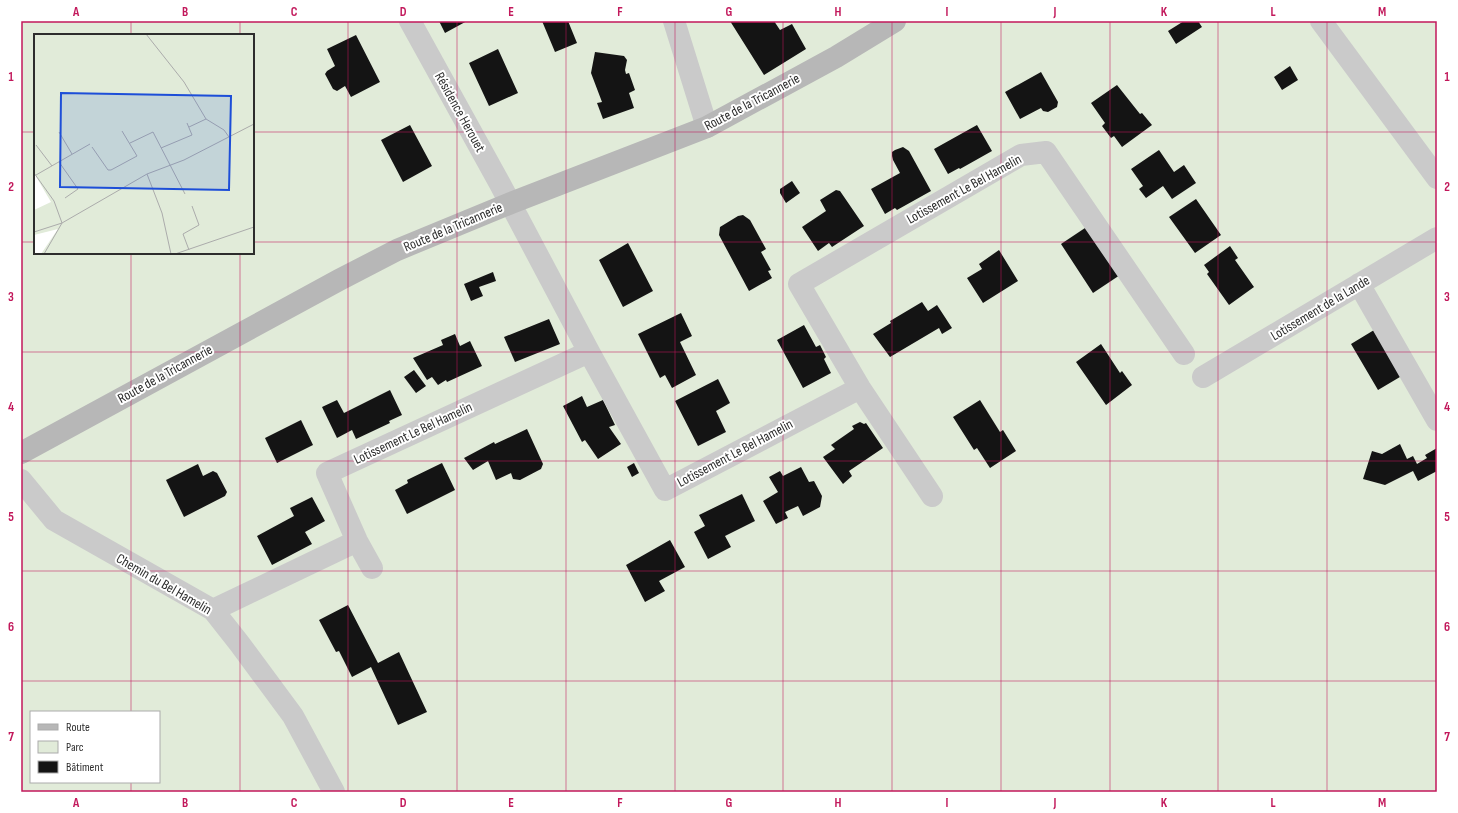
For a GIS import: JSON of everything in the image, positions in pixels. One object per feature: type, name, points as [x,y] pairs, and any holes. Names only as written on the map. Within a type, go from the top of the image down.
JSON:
[{"type":"main road","name":"Route de la Tricannerie","points":[[21,453],[390,254],[510,203],[707,127],[836,57],[895,21]]},
{"type":"street","name":"Résidence Herouet","points":[[410,21],[510,203]]},
{"type":"street","points":[[674,21],[707,127]]},
{"type":"street","points":[[1321,21],[1437,178]]},
{"type":"street","name":"Lotissement Le Bel Hamelin","points":[[932,496],[860,388],[799,284],[1021,155],[1046,152],[1184,354]]},
{"type":"street","name":"Lotissement Le Bel Hamelin","points":[[510,203],[589,352],[665,490],[860,388]]},
{"type":"street","name":"Lotissement de la Lande","points":[[1203,377],[1437,238]]},
{"type":"street","points":[[1360,284],[1437,420]]},
{"type":"street","name":"Lotissement Le Bel Hamelin","points":[[372,568],[357,541],[327,473],[589,352]]},
{"type":"street","name":"Chemin du Bel Hamelin","points":[[21,480],[54,520],[212,610],[239,643],[293,716],[334,792]]},
{"type":"street","points":[[212,610],[357,541]]},
{"type":"green space","points":[[21,21],[1437,21],[1437,792],[21,792]]},
{"type":"building","points":[[439,21],[467,21],[445,33]]},
{"type":"building","points":[[542,21],[568,21],[577,43],[555,52]]},
{"type":"building","points":[[730,21],[774,21],[780,30],[792,24],[806,49],[764,75]]},
{"type":"building","points":[[1184,21],[1198,21],[1202,27],[1176,44],[1168,31]]},
{"type":"building","points":[[356,35],[380,82],[351,97],[345,86],[337,91],[333,89],[325,74],[335,66],[327,49]]},
{"type":"building","points":[[498,49],[518,93],[489,106],[469,63]]},
{"type":"building","points":[[595,52],[624,56],[627,60],[625,70],[626,74],[629,73],[635,90],[629,93],[634,108],[603,119],[597,103],[602,102],[591,73]]},
{"type":"building","points":[[1290,66],[1298,80],[1282,90],[1274,77]]},
{"type":"building","points":[[1041,72],[1058,102],[1057,107],[1048,112],[1043,111],[1041,108],[1020,119],[1005,92]]},
{"type":"building","points":[[1117,85],[1140,114],[1142,113],[1152,125],[1122,147],[1114,136],[1111,138],[1102,126],[1105,123],[1091,103]]},
{"type":"building","points":[[410,125],[432,166],[403,182],[381,140]]},
{"type":"building","points":[[977,125],[992,151],[948,174],[934,149]]},
{"type":"building","points":[[903,147],[909,151],[931,191],[897,210],[895,208],[885,214],[871,189],[900,173],[893,160],[892,152]]},
{"type":"building","points":[[1159,150],[1174,172],[1184,165],[1196,183],[1172,199],[1163,186],[1146,198],[1139,189],[1143,186],[1131,169]]},
{"type":"building","points":[[792,181],[800,193],[786,203],[780,193],[780,189]]},
{"type":"building","points":[[836,190],[840,191],[864,226],[832,247],[829,243],[818,251],[802,227],[826,211],[820,200]]},
{"type":"building","points":[[1196,199],[1221,235],[1195,253],[1169,217]]},
{"type":"building","points":[[743,215],[750,220],[766,249],[761,252],[771,270],[768,271],[772,278],[749,291],[719,235],[720,227],[738,216]]},
{"type":"building","points":[[1088,226],[1120,275],[1093,293],[1061,244]]},
{"type":"building","points":[[628,243],[653,291],[623,307],[599,260]]},
{"type":"building","points":[[1230,246],[1238,258],[1235,260],[1254,287],[1229,305],[1207,274],[1209,272],[1204,265]]},
{"type":"building","points":[[999,250],[1018,281],[983,303],[967,278],[982,269],[979,264]]},
{"type":"building","points":[[493,272],[496,281],[479,287],[483,296],[471,301],[464,284]]},
{"type":"building","points":[[922,302],[928,311],[937,305],[952,328],[942,334],[939,328],[890,357],[873,334],[891,323],[890,321]]},
{"type":"building","points":[[681,313],[692,336],[680,342],[696,375],[672,388],[665,375],[660,378],[638,334]]},
{"type":"building","points":[[549,319],[560,344],[515,362],[504,337]]},
{"type":"building","points":[[804,325],[816,347],[820,345],[826,357],[824,359],[831,373],[803,388],[777,340]]},
{"type":"building","points":[[1379,327],[1405,374],[1378,390],[1351,344]]},
{"type":"building","points":[[455,334],[460,346],[470,341],[482,366],[447,382],[446,380],[438,385],[432,377],[427,380],[413,358],[443,345],[441,340]]},
{"type":"building","points":[[1101,344],[1120,373],[1122,371],[1132,385],[1106,405],[1076,362]]},
{"type":"building","points":[[414,370],[426,386],[416,393],[404,377]]},
{"type":"building","points":[[718,379],[730,403],[716,411],[726,432],[698,446],[675,401]]},
{"type":"building","points":[[390,390],[402,415],[389,421],[390,423],[356,439],[352,430],[337,438],[322,407],[337,400],[344,413]]},
{"type":"building","points":[[582,396],[587,407],[603,400],[615,425],[609,427],[621,444],[598,459],[585,440],[582,442],[563,406]]},
{"type":"building","points":[[980,400],[1000,432],[1003,430],[1016,451],[990,468],[977,448],[974,450],[953,417]]},
{"type":"building","points":[[301,420],[313,445],[277,463],[265,438]]},
{"type":"building","points":[[860,422],[864,424],[866,423],[883,448],[849,471],[852,476],[843,484],[823,457],[835,449],[831,445],[854,429],[852,426]]},
{"type":"building","points":[[527,429],[543,464],[541,469],[520,480],[513,479],[511,473],[496,480],[488,461],[473,470],[464,458],[494,442],[495,444]]},
{"type":"building","points":[[1400,444],[1407,459],[1413,456],[1417,464],[1427,458],[1425,455],[1437,448],[1437,471],[1418,481],[1413,471],[1385,485],[1363,479],[1372,451],[1382,454]]},
{"type":"building","points":[[442,463],[455,490],[407,514],[395,490],[408,483],[407,480]]},
{"type":"building","points":[[634,463],[639,473],[632,477],[627,467]]},
{"type":"building","points":[[198,464],[203,476],[213,471],[217,473],[227,492],[225,496],[184,517],[166,480]]},
{"type":"building","points":[[801,467],[809,482],[814,481],[822,496],[820,507],[803,516],[798,506],[785,512],[788,518],[776,524],[763,501],[778,492],[769,477],[780,471],[783,476]]},
{"type":"building","points":[[742,494],[755,521],[725,536],[731,547],[708,559],[694,532],[705,526],[699,515]]},
{"type":"building","points":[[312,497],[325,521],[305,532],[312,544],[272,565],[257,536],[294,516],[290,508]]},
{"type":"building","points":[[670,540],[685,567],[659,581],[665,591],[645,602],[626,565]]},
{"type":"building","points":[[348,605],[378,663],[399,652],[427,712],[398,725],[371,667],[352,677],[339,651],[336,652],[319,620]]}]
